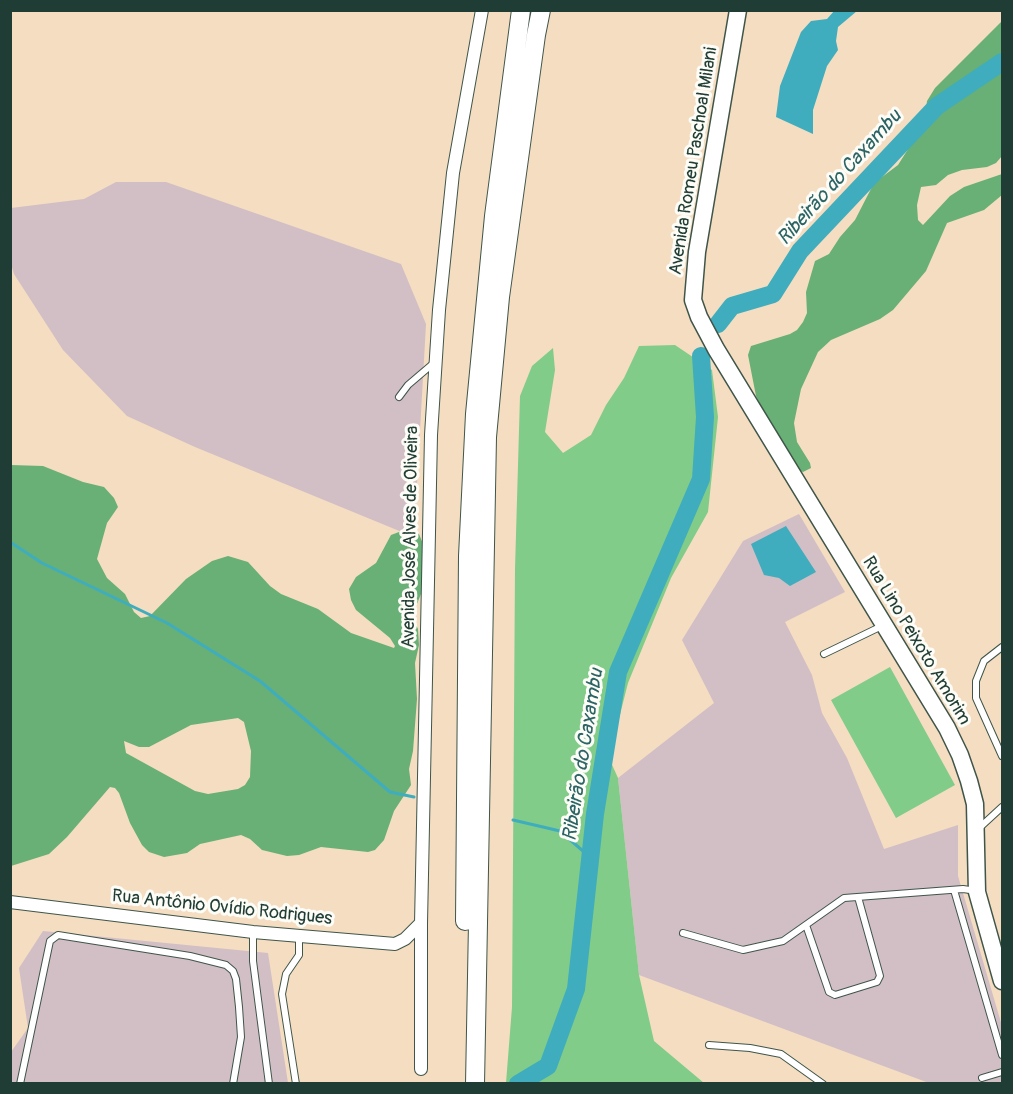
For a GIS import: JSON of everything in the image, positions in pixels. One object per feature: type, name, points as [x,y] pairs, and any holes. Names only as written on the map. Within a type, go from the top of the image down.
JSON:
[{"type":"main road","points":[[469,1078],[468,556],[475,414],[494,216],[521,10]]},
{"type":"main road","points":[[469,1078],[487,437],[500,297],[541,10]]},
{"type":"street","name":"Avenida José Alves de Oliveira","points":[[421,1069],[421,923],[430,435],[439,310],[453,173],[482,10]]},
{"type":"street","name":"Avenida Romeu Paschoal Milani","points":[[716,349],[693,300],[697,252],[738,10]]},
{"type":"street","name":"Rua Lino Peixoto Amorim","points":[[716,349],[947,728],[960,755],[975,804],[977,892],[1002,981]]},
{"type":"street","name":"Rua Antônio Ovídio Rodrigues","points":[[10,902],[253,932],[395,944],[405,939],[421,923]]},
{"type":"lane","points":[[399,397],[408,385],[435,362]]},
{"type":"lane","points":[[824,654],[884,625]]},
{"type":"lane","points":[[1002,647],[984,661],[976,681],[976,698],[1002,756]]},
{"type":"lane","points":[[977,831],[1002,807]]},
{"type":"lane","points":[[683,933],[743,950],[783,941],[844,898],[963,889],[977,892]]},
{"type":"lane","points":[[954,890],[1002,1055]]},
{"type":"lane","points":[[806,926],[829,992],[835,996],[877,982],[880,976],[858,897]]},
{"type":"lane","points":[[253,932],[253,961],[269,1083]]},
{"type":"lane","points":[[20,1083],[50,941],[58,935],[189,956],[226,965],[233,971],[236,979],[241,1027],[233,1083]]},
{"type":"lane","points":[[296,1083],[282,994],[286,974],[299,955],[299,936]]},
{"type":"lane","points":[[709,1045],[750,1048],[781,1054],[823,1083]]},
{"type":"lane","points":[[982,1078],[1002,1072]]},
{"type":"shaded area","points":[[116,182],[166,182],[401,264],[426,324],[414,537],[195,447],[127,416],[63,350],[14,274],[11,264],[11,208],[84,199]]},
{"type":"shaded area","points":[[799,514],[845,592],[785,622],[812,675],[822,713],[847,758],[884,849],[958,825],[958,876],[1002,1026],[1002,1083],[929,1083],[639,975],[618,778],[714,703],[682,640],[743,541]]},
{"type":"shaded area","points":[[43,931],[268,953],[288,1083],[11,1084],[11,1052],[28,1028],[19,968]]},
{"type":"green space","points":[[1002,21],[1002,156],[996,163],[987,167],[962,170],[948,175],[936,185],[921,187],[917,205],[918,220],[923,225],[950,196],[964,187],[1002,174],[1002,195],[984,210],[947,223],[926,271],[893,310],[880,319],[831,340],[818,352],[801,389],[794,423],[797,442],[811,468],[803,472],[797,469],[777,441],[756,396],[748,355],[751,346],[797,330],[807,313],[806,292],[815,261],[829,254],[855,220],[874,183],[898,165],[924,124],[927,101],[935,88]]},
{"type":"green space","points":[[675,345],[712,370],[718,417],[708,512],[671,578],[628,683],[609,758],[618,778],[639,975],[654,1041],[704,1083],[506,1083],[512,1007],[515,569],[520,396],[532,366],[553,348],[555,370],[545,432],[563,453],[591,435],[606,405],[624,378],[639,346]]},
{"type":"green space","points":[[11,465],[43,466],[83,482],[104,487],[114,498],[118,507],[107,523],[97,559],[107,578],[125,594],[134,612],[141,618],[150,616],[186,579],[212,561],[228,556],[248,562],[270,586],[281,594],[318,609],[351,633],[394,648],[390,638],[356,610],[349,589],[356,577],[376,563],[391,535],[407,529],[412,529],[419,534],[423,544],[425,563],[421,594],[412,616],[418,629],[419,645],[415,663],[417,699],[413,751],[409,769],[411,785],[394,811],[384,840],[375,850],[368,852],[321,847],[299,855],[287,856],[262,850],[250,839],[241,835],[200,844],[187,853],[164,857],[149,852],[142,845],[130,823],[119,793],[115,788],[110,787],[67,837],[49,854],[11,866]],"holes":[[[238,718],[244,722],[251,751],[250,777],[245,785],[238,789],[208,794],[195,791],[126,753],[124,741],[139,747],[149,747],[191,725]]]},
{"type":"green space","points":[[890,667],[955,785],[896,818],[831,700]]},
{"type":"water","points":[[835,10],[857,11],[838,27],[836,41],[838,50],[827,66],[813,110],[813,134],[776,117],[780,86],[801,32],[811,21],[827,19]]},
{"type":"water","points":[[786,526],[816,572],[790,586],[779,578],[764,575],[751,544]]},
{"type":"waterway","name":"Ribeirão do Caxambu","points":[[718,324],[732,306],[773,294],[800,251],[937,106],[1002,62]]},
{"type":"waterway","name":"Ribeirão do Caxambu","points":[[518,1084],[548,1066],[576,989],[595,814],[618,672],[701,479],[705,417],[701,356]]},
{"type":"waterway","points":[[10,542],[42,563],[167,623],[260,681],[390,792],[414,797]]},
{"type":"waterway","points":[[513,820],[560,831],[591,858]]}]
